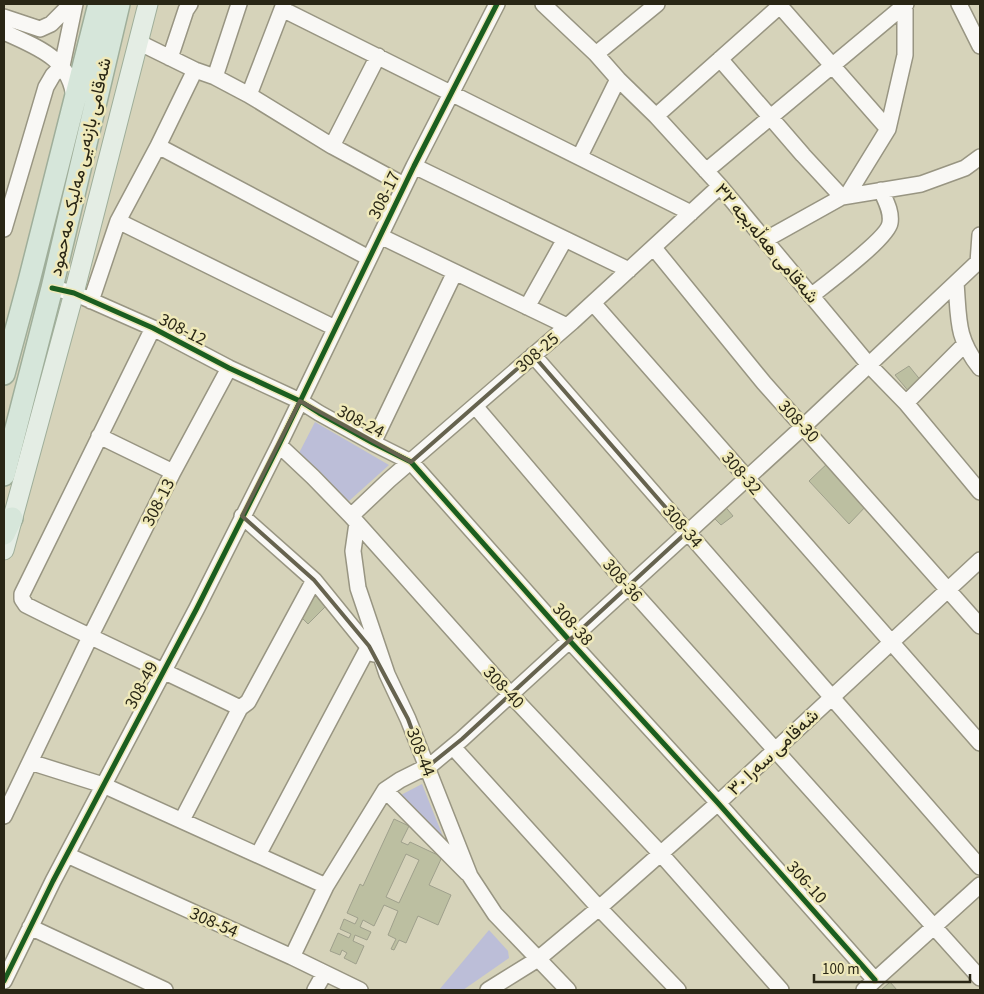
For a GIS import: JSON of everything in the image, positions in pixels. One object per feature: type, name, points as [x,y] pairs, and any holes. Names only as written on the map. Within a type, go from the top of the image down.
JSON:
[{"type":"highway","name":"شەقامی بازنەیی مەلیک مەحمود","points":[[4,374],[98,4]]},
{"type":"highway","name":"شەقامی بازنەیی مەلیک مەحمود","points":[[4,475],[52,288],[119,4]]},
{"type":"main road","points":[[4,550],[8,526],[83,297],[138,42],[148,4]]},
{"type":"street","points":[[4,17],[40,29],[51,24],[73,4]]},
{"type":"street","points":[[4,230],[46,87],[53,75],[62,66],[73,4]]},
{"type":"street","points":[[170,58],[186,10],[190,4]]},
{"type":"street","points":[[215,77],[238,4]]},
{"type":"street","name":"308-17","points":[[300,400],[404,185],[497,4]]},
{"type":"street","name":"شەقامی هەڵەبجە ٣٢","points":[[543,4],[596,54],[720,186],[868,365],[906,403],[980,492]]},
{"type":"street","points":[[596,54],[657,4]]},
{"type":"street","points":[[706,171],[905,4]]},
{"type":"street","points":[[845,196],[888,129],[905,56],[905,4]]},
{"type":"street","points":[[959,4],[980,46]]},
{"type":"street","points":[[656,116],[781,5],[888,129]]},
{"type":"street","points":[[249,95],[283,6],[378,56],[691,212]]},
{"type":"street","points":[[4,32],[48,54],[62,66],[72,85],[74,102]]},
{"type":"street","points":[[138,42],[195,70],[215,77],[249,95],[332,146],[404,185]]},
{"type":"street","points":[[332,146],[378,56]]},
{"type":"street","points":[[720,59],[770,118],[845,196]]},
{"type":"street","points":[[83,297],[118,221],[158,146],[195,70]]},
{"type":"street","points":[[580,156],[618,79]]},
{"type":"street","points":[[158,146],[369,258]]},
{"type":"street","points":[[765,240],[845,196],[921,184],[965,168],[980,158]]},
{"type":"street","points":[[414,166],[629,270]]},
{"type":"street","name":"308-25","points":[[354,520],[411,462],[593,303],[720,186]]},
{"type":"street","points":[[811,296],[854,261],[890,225],[890,213],[881,190]]},
{"type":"street","points":[[118,221],[335,328]]},
{"type":"street","points":[[292,957],[326,886],[385,790],[400,780],[426,768],[453,747],[804,426],[979,262],[980,235]]},
{"type":"street","points":[[380,236],[567,326]]},
{"type":"street","points":[[527,307],[565,240]]},
{"type":"street","name":"308-30","points":[[654,248],[764,383],[980,626]]},
{"type":"street","points":[[373,443],[455,272]]},
{"type":"street","points":[[956,283],[960,332],[969,355],[980,368]]},
{"type":"street","name":"308-12","points":[[52,288],[83,297],[153,328],[229,368],[300,400]]},
{"type":"street","name":"308-32","points":[[593,303],[980,743]]},
{"type":"street","points":[[153,328],[22,594],[22,599],[26,605],[240,708]]},
{"type":"street","points":[[906,403],[965,344]]},
{"type":"street","name":"308-34","points":[[533,355],[980,867]]},
{"type":"street","name":"308-13","points":[[4,816],[90,637],[173,472],[229,368]]},
{"type":"street","name":"308-24","points":[[300,400],[319,413],[411,462]]},
{"type":"street","name":"308-49","points":[[4,981],[67,855],[164,671],[300,400]]},
{"type":"street","name":"308-36","points":[[475,406],[628,586],[980,978]]},
{"type":"street","points":[[99,436],[173,472]]},
{"type":"street","name":"308-40","points":[[279,445],[354,520],[510,694],[661,854],[781,990]]},
{"type":"street","name":"308-38","points":[[411,462],[569,640],[718,803]]},
{"type":"street","points":[[242,516],[314,580],[369,646],[387,674]]},
{"type":"street","name":"308-44","points":[[354,520],[353,551],[358,588],[387,674],[408,718],[426,768],[470,876],[495,914],[568,990]]},
{"type":"street","name":"شەقامی سەرا ٣٠","points":[[488,990],[538,959],[661,854],[980,560]]},
{"type":"street","points":[[182,820],[240,708],[248,702],[314,580]]},
{"type":"street","points":[[258,855],[369,646]]},
{"type":"street","points":[[453,747],[599,908],[678,990]]},
{"type":"street","points":[[30,762],[104,785],[326,886]]},
{"type":"street","points":[[385,790],[470,876]]},
{"type":"street","name":"306-10","points":[[718,803],[876,980]]},
{"type":"street","name":"308-54","points":[[67,855],[292,957],[360,990]]},
{"type":"street","points":[[864,990],[935,928],[980,885]]},
{"type":"street","points":[[30,927],[166,990]]},
{"type":"street","points":[[508,990],[538,959]]},
{"type":"street","points":[[315,990],[324,974]]},
{"type":"highlighted area","points":[[533,355],[687,532],[462,739],[426,768],[408,719],[369,646],[314,580],[242,516],[300,401],[411,462]]},
{"type":"shaded area","points":[[315,422],[389,465],[349,501],[298,455]]},
{"type":"shaded area","points":[[422,784],[448,849],[395,798]]},
{"type":"shaded area","points":[[489,930],[508,951],[509,958],[463,990],[439,990]]},
{"type":"building","points":[[909,366],[922,382],[910,393],[895,375]]},
{"type":"building","points":[[831,460],[868,504],[849,524],[809,481]]},
{"type":"building","points":[[723,504],[733,516],[721,525],[711,515]]},
{"type":"building","points":[[314,594],[327,605],[308,624],[300,616]]},
{"type":"building","points":[[394,819],[409,826],[401,842],[408,845],[410,842],[442,857],[429,885],[451,895],[438,925],[418,916],[406,943],[399,940],[394,950],[391,949],[396,939],[388,935],[398,911],[384,905],[374,926],[363,920],[360,927],[371,932],[367,940],[355,935],[353,941],[364,946],[356,964],[344,958],[347,953],[342,950],[340,955],[330,951],[338,933],[349,938],[351,934],[340,929],[344,919],[355,924],[358,918],[347,913],[360,884],[363,886]],"holes":[[[406,854],[419,860],[399,903],[386,897]]]},
{"type":"building","points":[[890,982],[897,990],[881,990]]},
{"type":"cycle path","points":[[4,981],[53,881],[197,608],[279,445],[414,166],[497,4]]},
{"type":"cycle path","points":[[52,288],[74,293],[153,328],[229,368],[300,401],[373,443],[411,462],[875,980]]}]
